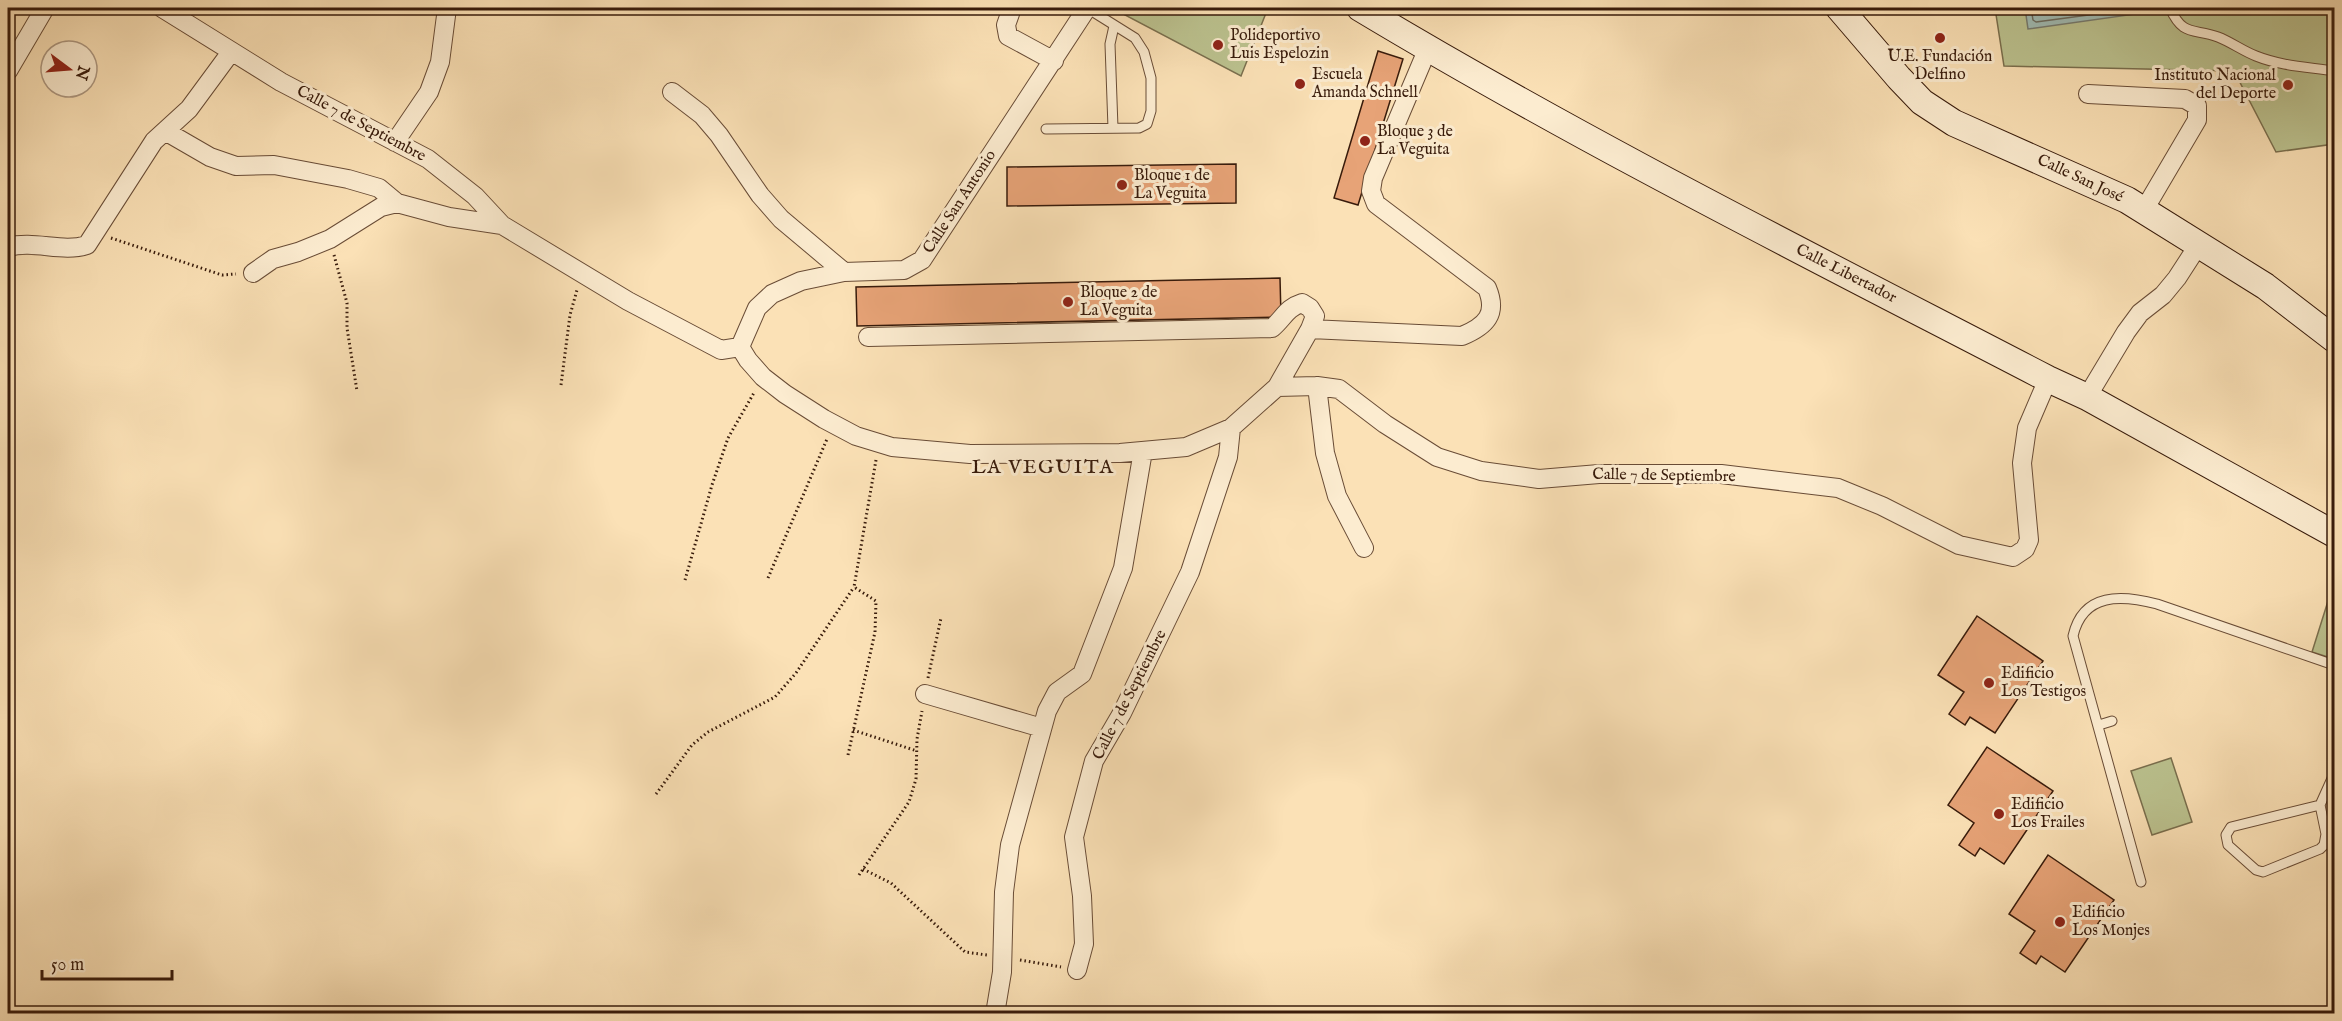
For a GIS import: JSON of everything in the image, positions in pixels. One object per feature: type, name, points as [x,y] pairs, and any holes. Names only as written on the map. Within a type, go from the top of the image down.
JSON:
[{"type":"street","points":[[8,71],[45,8]]},
{"type":"street","name":"Calle 7 de Septiembre","points":[[162,8],[281,82],[428,159],[475,196],[502,225],[628,301],[721,350],[740,347]]},
{"type":"street","points":[[396,142],[429,92],[440,62],[447,8]]},
{"type":"street","points":[[1012,8],[1006,25],[1008,36],[1054,61]]},
{"type":"street","name":"Calle San Antonio","points":[[740,347],[757,308],[772,294],[801,281],[844,272],[904,270],[922,260],[1087,8]]},
{"type":"street","name":"Calle Libertador","points":[[1360,8],[1595,143],[2048,379],[2087,397],[2334,534]]},
{"type":"street","name":"Calle San José","points":[[1839,8],[1899,78],[1930,107],[1954,123],[2081,178],[2144,210],[2265,286],[2334,339]]},
{"type":"street","points":[[1310,329],[1462,336],[1479,329],[1488,318],[1492,300],[1487,288],[1376,204],[1371,191],[1373,178],[1428,48]]},
{"type":"street","points":[[8,247],[23,243],[77,248],[87,245],[154,141],[189,109],[231,52]]},
{"type":"street","points":[[672,93],[702,115],[719,135],[760,195],[781,219],[844,272]]},
{"type":"street","points":[[2088,94],[2185,99],[2197,106],[2197,120],[2144,210]]},
{"type":"street","points":[[165,131],[210,157],[236,166],[274,165],[348,179],[379,188],[397,203],[449,217],[502,225]]},
{"type":"street","points":[[253,273],[273,259],[298,252],[330,238],[381,207],[397,203]]},
{"type":"street","points":[[2087,397],[2126,332],[2140,313],[2163,295],[2199,244]]},
{"type":"street","points":[[740,347],[763,377],[785,394],[856,436],[892,447],[970,454],[1120,453],[1186,447],[1231,428],[1277,387],[1315,316],[1310,308],[1302,303],[1291,307],[1272,328],[868,337]]},
{"type":"street","name":"Calle 7 de Septiembre","points":[[1277,387],[1317,386],[1340,389],[1385,424],[1437,457],[1481,471],[1539,479],[1599,474],[1721,474],[1838,488],[1882,506],[1959,545],[2013,557],[2025,549],[2029,540],[2022,463],[2027,428],[2048,379]]},
{"type":"street","points":[[1317,386],[1325,453],[1337,496],[1364,548]]},
{"type":"street","name":"Calle 7 de Septiembre","points":[[1077,970],[1084,944],[1082,896],[1074,837],[1094,761],[1133,692],[1190,572],[1228,457],[1231,428]]},
{"type":"street","points":[[995,1014],[1002,957],[1004,892],[1010,845],[1047,711],[1057,692],[1082,674],[1123,568],[1143,450]]},
{"type":"street","points":[[925,694],[1042,728]]},
{"type":"lane","points":[[1046,129],[1139,128],[1147,124],[1151,111],[1150,78],[1144,52],[1135,38],[1087,8]]},
{"type":"lane","points":[[2170,8],[2176,21],[2193,33],[2217,37],[2256,56],[2280,64],[2334,70]]},
{"type":"lane","points":[[1113,128],[1110,44],[1114,26]]},
{"type":"lane","points":[[2141,882],[2073,636],[2075,627],[2083,615],[2093,604],[2108,599],[2134,598],[2334,665]]},
{"type":"lane","points":[[2099,725],[2112,721]]},
{"type":"lane","points":[[2320,805],[2231,827],[2226,835],[2228,845],[2256,870],[2270,871],[2324,845],[2326,834],[2320,805],[2334,774]]},
{"type":"path","points":[[95,233],[222,275],[253,273]]},
{"type":"path","points":[[330,238],[348,303],[346,328],[357,391]]},
{"type":"path","points":[[561,385],[570,315],[582,273]]},
{"type":"path","points":[[685,580],[712,484],[728,438],[763,377]]},
{"type":"path","points":[[768,578],[833,424]]},
{"type":"path","points":[[656,794],[692,745],[708,732],[775,697],[796,673],[854,587],[879,443]]},
{"type":"path","points":[[848,755],[875,632],[876,601],[854,587]]},
{"type":"path","points":[[859,875],[909,802],[916,779],[917,751],[925,694],[940,618]]},
{"type":"path","points":[[853,730],[917,751]]},
{"type":"path","points":[[863,869],[891,883],[965,952],[1077,970]]},
{"type":"green space","name":"Polideportivo Luis Espelozin","points":[[1129,8],[1268,8],[1241,76],[1125,15]]},
{"type":"green space","name":"Instituto Nacional del Deporte","points":[[1995,8],[2334,8],[2334,144],[2276,152],[2234,71],[2004,66]]},
{"type":"green space","points":[[2334,582],[2334,659],[2312,652]]},
{"type":"green space","points":[[2171,758],[2192,822],[2152,835],[2131,771]]},
{"type":"water","points":[[2025,8],[2156,8],[2157,11],[2028,29]]},
{"type":"building","name":"Bloque 3 de La Veguita","points":[[1378,51],[1403,59],[1358,205],[1334,198]]},
{"type":"building","name":"Bloque 1 de La Veguita","points":[[1236,164],[1236,203],[1007,206],[1007,167]]},
{"type":"building","name":"Bloque 2 de La Veguita","points":[[1280,278],[1281,317],[857,326],[856,287]]},
{"type":"building","name":"Edificio Los Testigos","points":[[1977,616],[2043,661],[1995,733],[1970,717],[1965,725],[1949,714],[1964,692],[1938,675]]},
{"type":"building","name":"Edificio Los Frailes","points":[[1987,747],[2053,791],[2004,864],[1980,848],[1975,856],[1959,845],[1974,823],[1948,805]]},
{"type":"building","name":"Edificio Los Monjes","points":[[2048,855],[2114,900],[2065,972],[2041,956],[2036,964],[2020,953],[2035,931],[2009,914]]},
{"type":"place","name":"U.E. Fundación Delfino","points":[[1940,38]]},
{"type":"place","name":"Polideportivo Luis Espelozin","points":[[1218,45]]},
{"type":"place","name":"Escuela Amanda Schnell","points":[[1300,84]]},
{"type":"place","name":"Instituto Nacional del Deporte","points":[[2288,85]]},
{"type":"place","name":"Bloque 3 de La Veguita","points":[[1365,141]]},
{"type":"place","name":"Bloque 1 de La Veguita","points":[[1122,185]]},
{"type":"place","name":"Bloque 2 de La Veguita","points":[[1068,302]]},
{"type":"place","name":"Edificio Los Testigos","points":[[1989,683]]},
{"type":"place","name":"Edificio Los Frailes","points":[[1999,814]]},
{"type":"place","name":"Edificio Los Monjes","points":[[2060,922]]},
{"type":"district","name":"LA VEGUITA","points":[[1043,467]]}]
